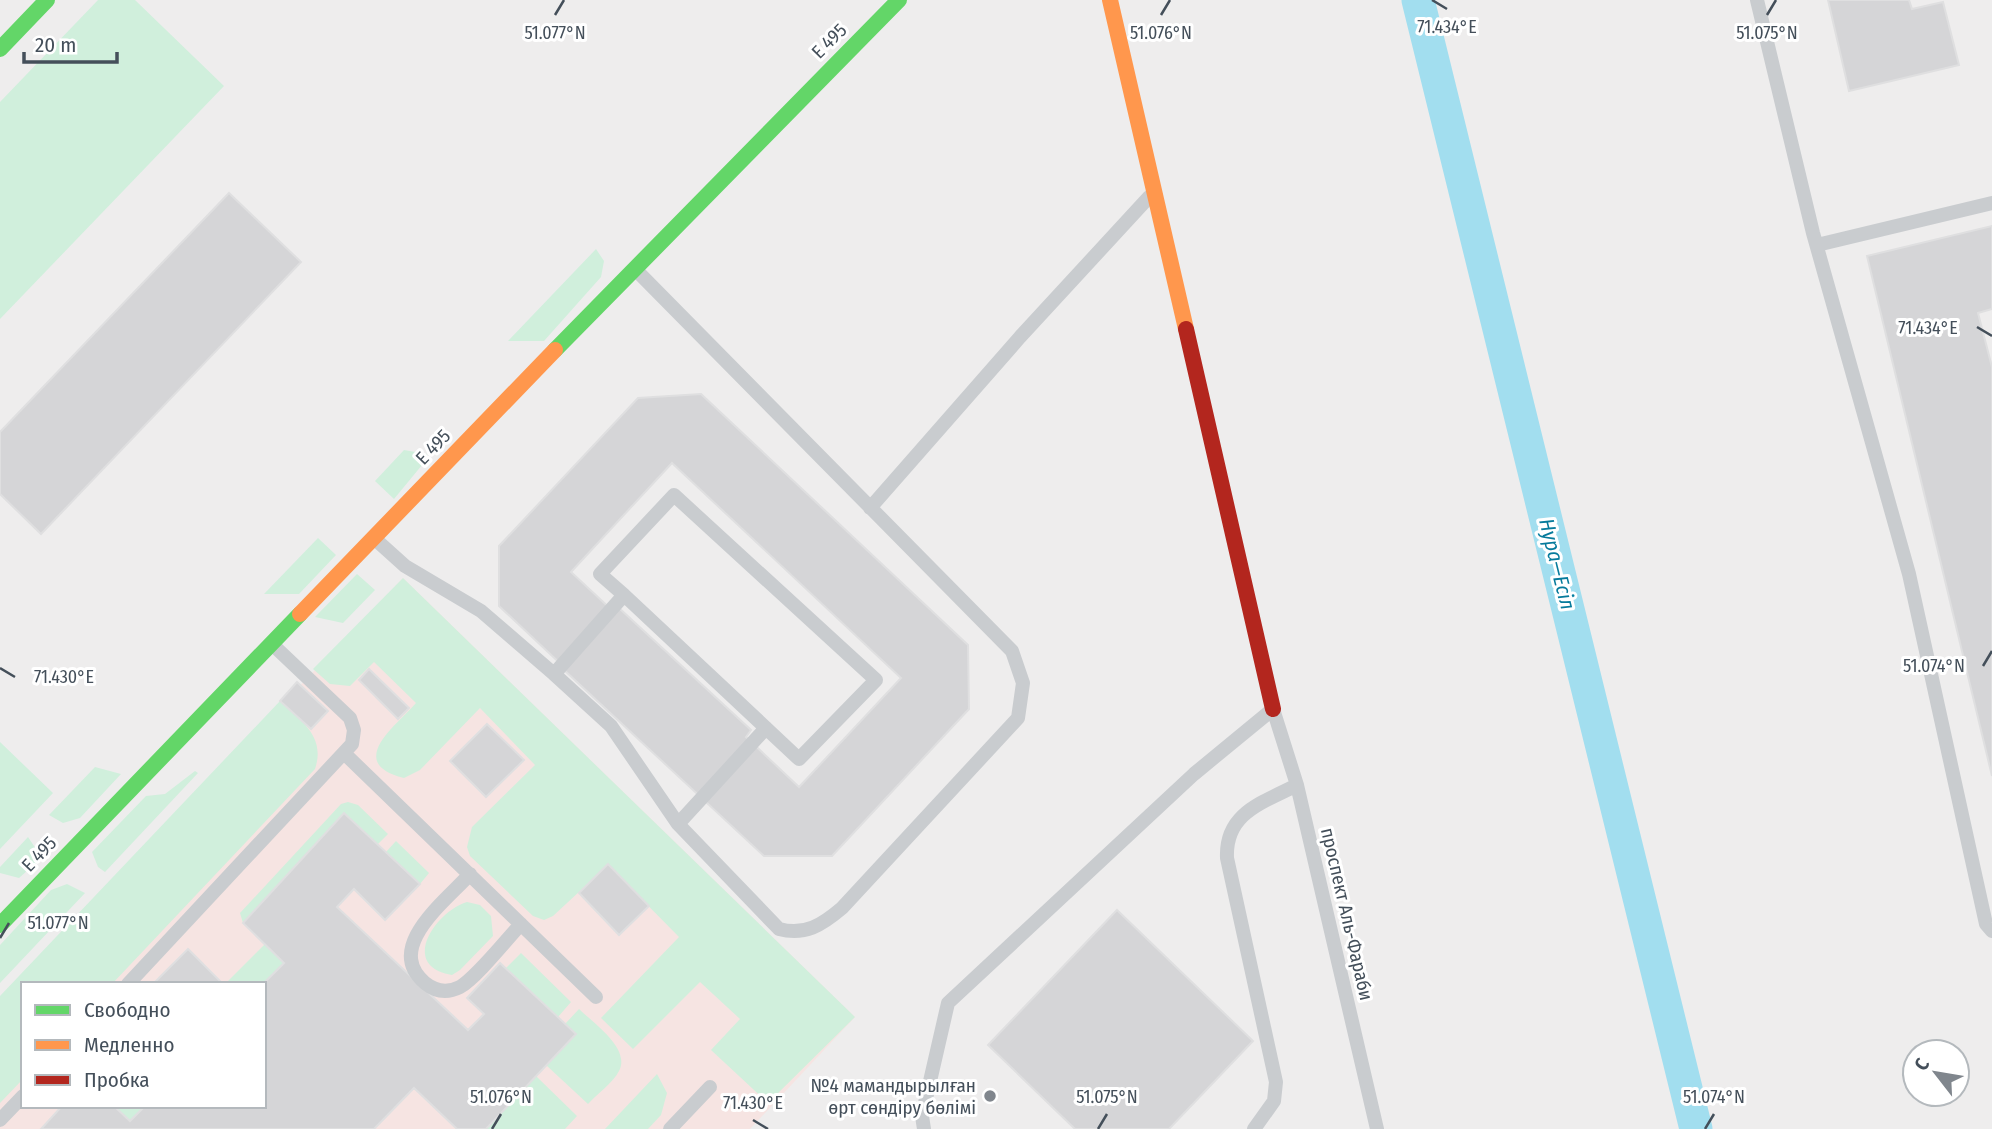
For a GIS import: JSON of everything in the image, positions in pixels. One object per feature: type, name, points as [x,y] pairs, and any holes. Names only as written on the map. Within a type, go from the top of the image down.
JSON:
[{"type":"street","points":[[0,49],[47,0]]},
{"type":"street","name":"E 495","points":[[0,925],[634,268],[899,0]]},
{"type":"street","points":[[1110,0],[1273,709]]},
{"type":"lane","points":[[1757,0],[1817,245],[1909,574],[1986,924],[1992,931]]},
{"type":"lane","points":[[870,508],[1020,337],[1155,191]]},
{"type":"lane","points":[[1817,245],[1992,203]]},
{"type":"lane","points":[[374,538],[405,566],[481,611],[611,726],[678,824],[779,929],[795,934],[808,930],[826,922],[842,908],[1018,719],[1023,684],[1012,651],[634,268]]},
{"type":"lane","points":[[674,495],[876,680],[799,760],[624,596],[600,574],[674,495]]},
{"type":"lane","points":[[554,674],[624,596]]},
{"type":"lane","points":[[130,982],[352,744],[354,730],[350,718],[272,645]]},
{"type":"lane","points":[[924,1129],[922,1116],[948,1003],[1195,774],[1273,709]]},
{"type":"lane","name":"проспект Аль-Фараби","points":[[1273,709],[1297,785],[1377,1129]]},
{"type":"lane","points":[[678,824],[766,728]]},
{"type":"lane","points":[[345,754],[596,997]]},
{"type":"lane","points":[[1254,1129],[1274,1101],[1276,1082],[1227,858],[1227,841],[1245,812],[1297,785]]},
{"type":"lane","points":[[470,874],[418,931],[410,956],[411,967],[418,976],[434,989],[446,991],[462,986],[521,924]]},
{"type":"lane","points":[[670,1129],[710,1087]]},
{"type":"lane","points":[[0,1120],[21,1098]]},
{"type":"shaded area","points":[[403,578],[855,1017],[750,1129],[0,1129],[0,999]]},
{"type":"green space","points":[[98,0],[135,0],[224,86],[0,319],[0,102]]},
{"type":"green space","points":[[596,249],[604,261],[601,277],[544,341],[508,341]]},
{"type":"green space","points":[[404,450],[427,454],[427,459],[394,499],[375,481]]},
{"type":"green space","points":[[318,538],[336,555],[299,594],[264,594]]},
{"type":"green space","points":[[357,574],[375,590],[343,623],[315,617]]},
{"type":"green space","points":[[403,578],[855,1017],[768,1103],[711,1050],[740,1019],[700,982],[633,1049],[601,1018],[679,937],[608,865],[553,916],[544,920],[533,916],[470,856],[467,847],[472,827],[535,765],[480,708],[420,770],[404,778],[387,771],[378,763],[376,753],[380,743],[416,703],[374,662],[350,686],[330,684],[313,669]]},
{"type":"green space","points":[[280,701],[310,730],[317,747],[315,769],[114,982],[21,982],[21,1081],[0,1103],[0,996]]},
{"type":"green space","points":[[0,742],[53,793],[0,849]]},
{"type":"green space","points":[[95,767],[121,774],[80,818],[63,823],[49,815]]},
{"type":"green space","points":[[195,771],[198,773],[105,872],[98,867],[92,852],[146,796],[165,794]]},
{"type":"green space","points":[[348,802],[358,805],[388,834],[378,844],[344,813],[243,923],[240,913],[341,804]]},
{"type":"green space","points":[[28,837],[36,849],[36,863],[19,878],[0,873],[0,867]]},
{"type":"green space","points":[[396,841],[429,873],[420,884],[386,852]]},
{"type":"green space","points":[[67,884],[85,893],[0,983],[0,945],[51,890]]},
{"type":"green space","points":[[467,902],[480,905],[491,916],[493,936],[452,975],[436,970],[427,961],[425,950],[428,938],[444,916]]},
{"type":"green space","points":[[265,944],[284,963],[265,982],[227,982]]},
{"type":"green space","points":[[521,953],[571,1002],[558,1017],[506,968]]},
{"type":"green space","points":[[579,1009],[609,1037],[620,1054],[621,1062],[613,1080],[588,1104],[546,1065],[565,1024]]},
{"type":"green space","points":[[657,1074],[667,1093],[661,1115],[648,1129],[605,1129]]},
{"type":"green space","points":[[536,1076],[577,1116],[565,1129],[486,1129]]},
{"type":"green space","points":[[116,1108],[143,1108],[130,1121]]},
{"type":"building","points":[[1828,0],[1909,0],[1912,9],[1943,2],[1959,65],[1849,91]]},
{"type":"building","points":[[229,193],[301,262],[41,534],[0,494],[0,432]]},
{"type":"building","points":[[1992,226],[1992,309],[1978,313],[1992,367],[1992,776],[1867,256]]},
{"type":"building","points":[[701,394],[968,645],[969,709],[832,856],[764,856],[499,606],[499,546],[638,398]],"holes":[[[672,463],[901,678],[799,787],[746,737],[751,730],[619,608],[615,613],[571,572]]]},
{"type":"building","points":[[369,669],[409,708],[398,719],[359,680]]},
{"type":"building","points":[[297,682],[328,711],[311,729],[280,701]]},
{"type":"building","points":[[487,724],[524,760],[486,797],[450,761]]},
{"type":"building","points":[[344,813],[420,884],[385,920],[354,889],[337,907],[468,1030],[484,1014],[467,998],[500,963],[576,1034],[486,1129],[457,1129],[414,1088],[374,1129],[41,1129],[60,1108],[116,1108],[130,1121],[143,1108],[266,1108],[265,982],[284,963],[243,923]]},
{"type":"building","points":[[608,864],[649,906],[619,935],[579,893]]},
{"type":"building","points":[[1117,910],[1253,1041],[1169,1129],[1075,1129],[988,1045]]},
{"type":"building","points":[[188,949],[221,982],[155,982]]},
{"type":"waterway","name":"Нура—Есіл","points":[[1418,0],[1696,1129]]},
{"type":"traffic: fast","points":[[0,49],[47,0]]},
{"type":"traffic: fast","points":[[555,350],[899,0]]},
{"type":"traffic: fast","points":[[0,925],[300,614]]},
{"type":"traffic: slow","points":[[1110,0],[1186,329]]},
{"type":"traffic: slow","points":[[300,614],[555,350]]},
{"type":"traffic: jam","points":[[1186,329],[1273,709]]},
{"type":"place","name":"№4 мамандырылған өрт сөндіру бөлімі","points":[[990,1096]]}]
